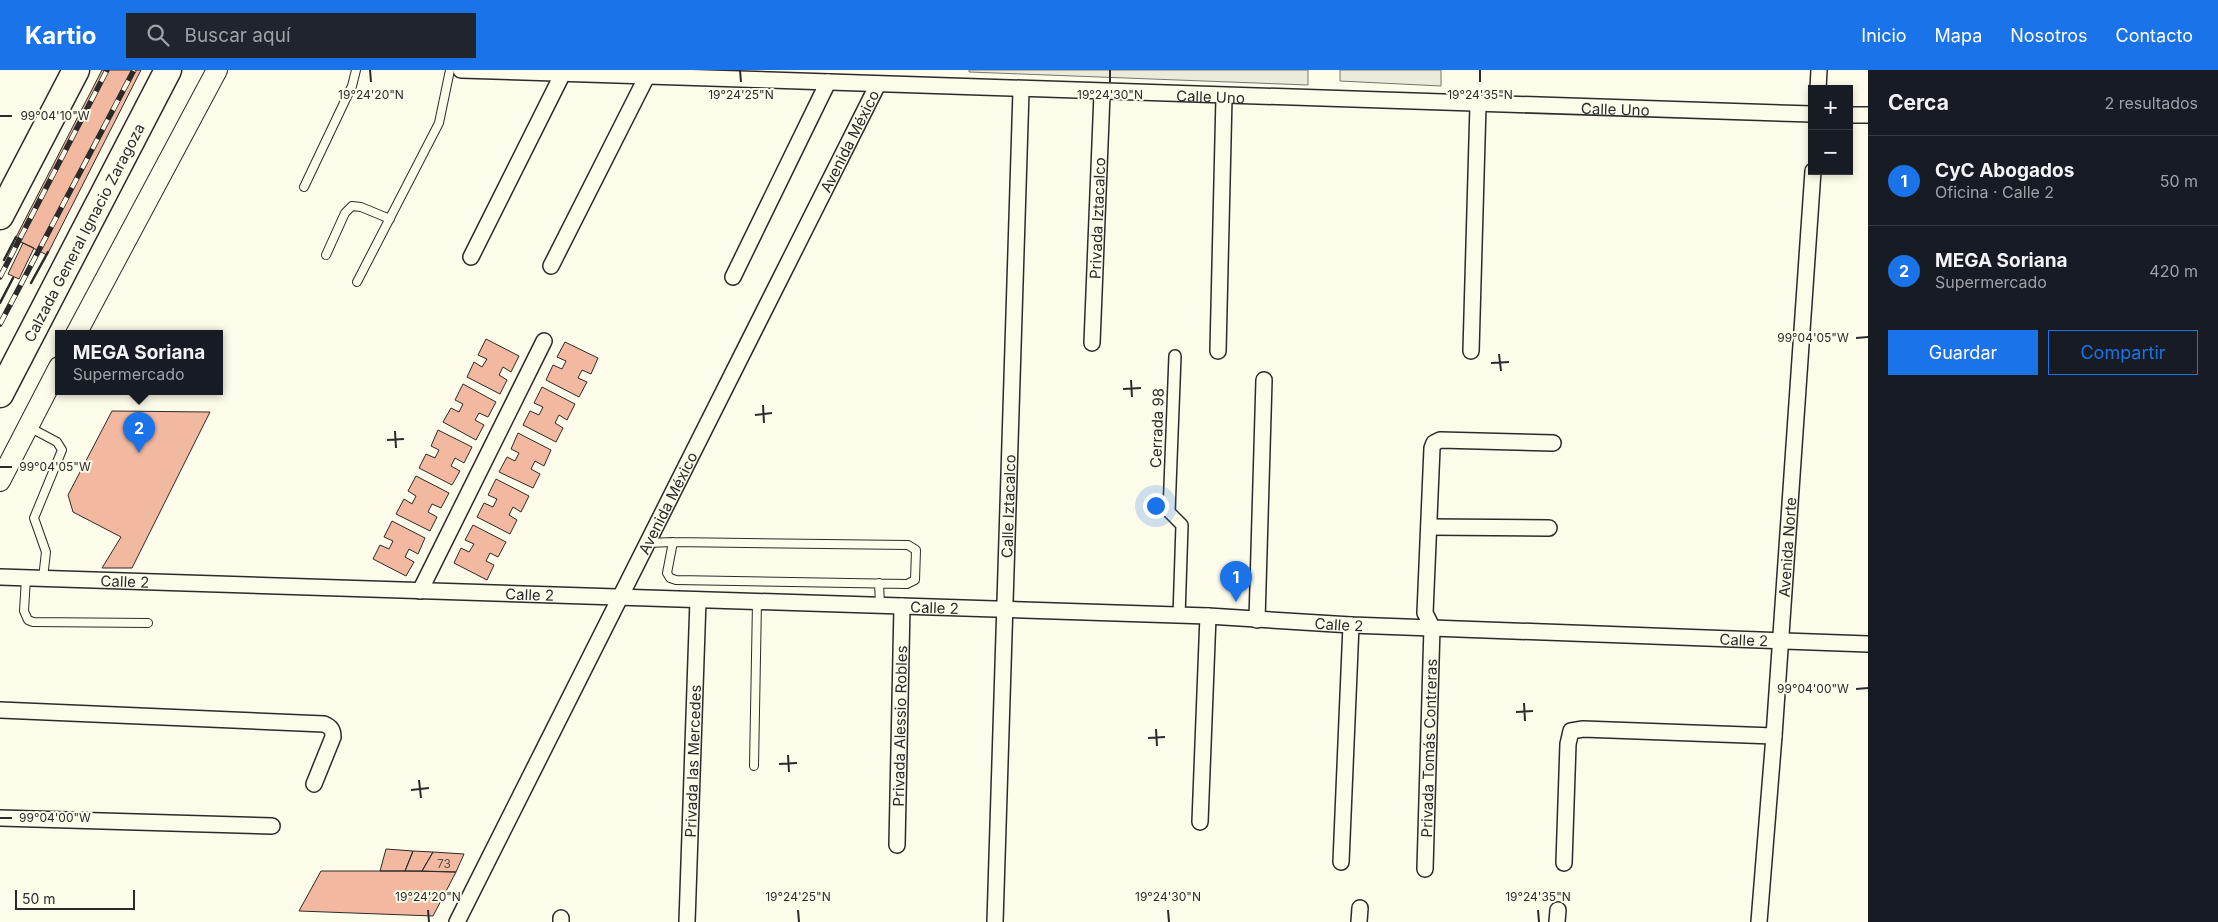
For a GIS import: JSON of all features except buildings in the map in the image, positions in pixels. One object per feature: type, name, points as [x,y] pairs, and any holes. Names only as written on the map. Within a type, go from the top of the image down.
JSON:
[{"type":"highway","points":[[0,216],[76,70]]},
{"type":"highway","name":"Calzada General Ignacio Zaragoza","points":[[0,394],[168,70]]},
{"type":"main road","points":[[78,330],[217,70]]},
{"type":"main road","points":[[0,481],[55,374]]},
{"type":"street","name":"Calle Uno","points":[[460,70],[646,78],[702,75],[1102,94],[1808,114]]},
{"type":"street","points":[[1818,85],[1819,70]]},
{"type":"street","points":[[471,257],[563,73]]},
{"type":"street","points":[[551,266],[646,78]]},
{"type":"street","points":[[734,277],[828,82]]},
{"type":"street","name":"Avenida México","points":[[456,922],[878,84]]},
{"type":"street","name":"Calle Iztacalco","points":[[995,922],[1022,91]]},
{"type":"street","name":"Privada Iztacalco","points":[[1092,343],[1102,94]]},
{"type":"street","points":[[1218,351],[1224,97]]},
{"type":"street","points":[[1471,351],[1478,105]]},
{"type":"street","points":[[1853,114],[1868,115]]},
{"type":"street","name":"Avenida Norte","points":[[1759,922],[1774,736],[1813,175]]},
{"type":"street","points":[[420,591],[544,341]]},
{"type":"street","name":"Cerrada 98","points":[[1175,356],[1169,512],[1182,525],[1179,616]]},
{"type":"street","points":[[1257,620],[1264,380]]},
{"type":"street","name":"Privada Tomás Contreras","points":[[1425,869],[1432,627],[1425,613],[1431,455],[1434,442],[1440,440],[1553,443]]},
{"type":"street","points":[[1429,527],[1548,528]]},
{"type":"street","name":"Calle 2","points":[[0,577],[1208,616],[1351,624],[1868,644]]},
{"type":"street","name":"Privada las Mercedes","points":[[687,922],[698,600]]},
{"type":"street","name":"Privada Alessio Robles","points":[[896,845],[902,606]]},
{"type":"street","points":[[1200,822],[1208,616]]},
{"type":"street","points":[[1341,862],[1351,624]]},
{"type":"street","points":[[0,710],[324,724],[330,726],[333,731],[333,737],[314,784]]},
{"type":"street","points":[[1564,863],[1568,744],[1571,731],[1583,729],[1774,736]]},
{"type":"street","points":[[0,818],[272,826]]},
{"type":"lane","points":[[304,186],[352,86],[356,70]]},
{"type":"lane","points":[[357,282],[439,124],[450,70]]},
{"type":"lane","points":[[326,256],[345,213],[352,206],[361,206],[390,219]]},
{"type":"lane","points":[[27,426],[56,442],[62,450],[34,518],[46,552],[43,578]]},
{"type":"lane","points":[[647,543],[673,542],[913,546],[918,555],[915,580],[907,584],[676,580],[670,578],[667,573],[673,542]]},
{"type":"lane","points":[[26,578],[24,612],[25,616],[33,622],[148,623]]},
{"type":"lane","points":[[879,583],[880,605]]},
{"type":"lane","points":[[754,766],[757,602]]},
{"type":"shaded area","points":[[969,70],[1308,70],[1308,85],[969,72]]},
{"type":"shaded area","points":[[1340,70],[1441,70],[1441,86],[1340,81]]},
{"type":"railway","points":[[0,277],[107,70]]},
{"type":"railway","points":[[0,324],[134,70]]},
{"type":"wall","points":[[4,260],[16,237]]},
{"type":"wall","points":[[31,283],[48,252]]},
{"type":"wall","points":[[0,303],[13,278]]},
{"type":"place","name":"MEGA Soriana","points":[[139,453]]},
{"type":"place","name":"CyC Abogados","points":[[1236,602]]}]
